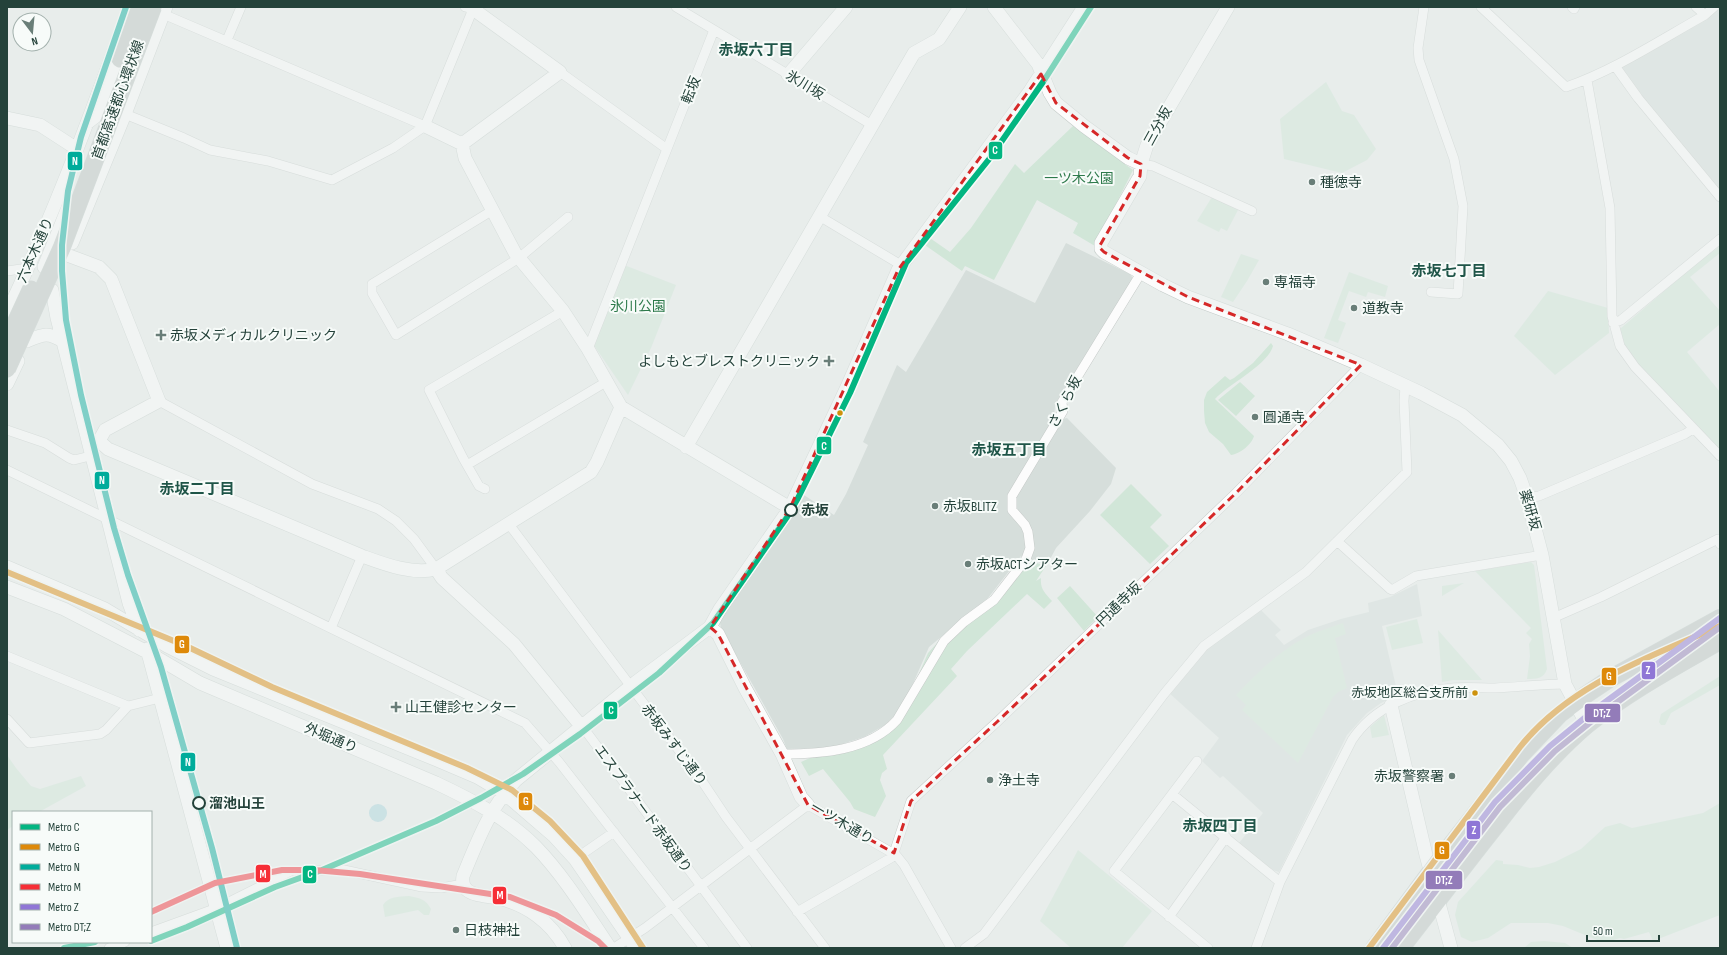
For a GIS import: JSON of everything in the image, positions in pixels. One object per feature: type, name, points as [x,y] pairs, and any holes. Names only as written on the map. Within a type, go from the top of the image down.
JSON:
[{"type":"highway","name":"首都高速都心環状線","points":[[7,341],[153,9]]},
{"type":"highway","name":"首都高速都心環状線","points":[[7,369],[62,247],[153,9]]},
{"type":"highway","points":[[1374,948],[1430,872],[1521,755],[1560,714],[1570,692],[1611,678],[1720,618]]},
{"type":"highway","points":[[1402,948],[1552,757],[1587,725],[1635,691],[1720,641]]},
{"type":"street","name":"六本木通り","points":[[7,313],[39,243],[77,149],[129,7]]},
{"type":"street","points":[[227,40],[241,7]]},
{"type":"street","name":"氷川坂","points":[[676,7],[872,125]]},
{"type":"street","points":[[788,75],[846,7]]},
{"type":"street","points":[[686,447],[914,53],[939,39],[960,7]]},
{"type":"street","points":[[994,7],[1038,64],[1056,103],[1084,126],[1128,158],[1141,164],[1153,166],[1252,211]]},
{"type":"street","points":[[565,948],[552,928],[528,909],[508,900],[467,890],[463,884],[463,876],[481,831],[492,811],[504,793],[516,780],[550,751],[630,686],[710,627],[720,609],[790,508],[902,265],[1042,74],[1084,7]]},
{"type":"street","name":"三分坂","points":[[1101,249],[1101,243],[1140,176],[1141,164],[1147,145],[1228,7]]},
{"type":"street","points":[[1424,7],[1418,48],[1419,60],[1454,159],[1463,206],[1458,294],[1431,292]]},
{"type":"street","points":[[1481,7],[1566,87],[1587,80],[1615,66],[1705,15],[1714,7]]},
{"type":"street","points":[[1572,7],[1574,9],[1575,7]]},
{"type":"street","points":[[1696,7],[1705,15]]},
{"type":"street","points":[[126,114],[210,150],[268,161],[332,180],[392,148],[425,126],[471,8],[667,150]]},
{"type":"street","points":[[122,27],[130,27],[137,24],[153,9]]},
{"type":"street","points":[[153,9],[425,126],[462,144],[466,158],[519,258],[563,311],[588,349],[621,407],[790,508]]},
{"type":"street","points":[[86,124],[104,108],[132,37],[153,9]]},
{"type":"street","points":[[7,384],[52,290],[126,114],[153,9]]},
{"type":"street","points":[[7,348],[45,264],[140,26]]},
{"type":"street","name":"転坂","points":[[588,349],[714,30]]},
{"type":"street","points":[[1615,66],[1638,98],[1720,197]]},
{"type":"street","points":[[462,144],[560,72]]},
{"type":"street","points":[[1587,80],[1610,208],[1613,323],[1620,346],[1635,367],[1720,456]]},
{"type":"street","points":[[7,118],[40,125],[77,149]]},
{"type":"street","points":[[493,210],[372,284],[372,293],[396,335],[519,258],[568,217]]},
{"type":"street","points":[[819,216],[902,265]]},
{"type":"street","points":[[1613,323],[1621,320],[1720,240]]},
{"type":"street","points":[[39,243],[64,342],[94,442],[110,521],[130,603],[149,653],[227,948]]},
{"type":"street","name":"薬研坂","points":[[1101,249],[1141,273],[1188,297],[1288,334],[1361,365],[1444,404],[1462,415],[1498,444],[1511,461],[1520,478],[1527,498],[1542,555],[1553,618],[1570,692],[1587,725]]},
{"type":"street","points":[[67,255],[99,267],[111,279],[159,401],[312,484],[378,509],[396,521],[414,539],[436,569]]},
{"type":"street","points":[[7,271],[28,268]]},
{"type":"street","name":"さくら坂","points":[[782,754],[831,752],[870,740],[890,728],[897,720],[944,641],[964,622],[994,600],[1026,559],[1030,548],[1028,532],[1025,525],[1012,510],[1012,496],[1063,411],[1062,402],[1141,273]]},
{"type":"street","points":[[485,489],[479,486],[467,465],[429,390],[563,311]]},
{"type":"street","points":[[27,341],[45,334],[53,335],[64,342]]},
{"type":"street","name":"円通寺坂","points":[[895,854],[911,801],[998,721],[1231,497],[1361,365]]},
{"type":"street","points":[[467,465],[606,382]]},
{"type":"street","points":[[965,948],[984,934],[1164,694],[1204,646],[1306,572],[1407,472],[1404,401],[1405,386]]},
{"type":"street","points":[[94,442],[105,430],[159,401]]},
{"type":"street","points":[[94,442],[362,556],[420,572],[436,569],[592,470],[621,407]]},
{"type":"street","points":[[1527,498],[1539,496],[1685,434],[1693,429]]},
{"type":"street","points":[[7,430],[45,443],[74,460],[86,457]]},
{"type":"street","points":[[7,470],[525,723],[550,751],[614,832],[671,908],[704,948]]},
{"type":"street","name":"赤坂みすじ通り","points":[[508,523],[702,781],[750,849],[825,948]]},
{"type":"street","points":[[1553,618],[1601,597],[1718,539],[1720,544]]},
{"type":"street","points":[[1337,541],[1390,590],[1416,576],[1542,555]]},
{"type":"street","points":[[331,628],[362,556]]},
{"type":"street","name":"外堀通り","points":[[7,567],[78,596],[105,609],[138,627],[167,646],[213,669],[477,777],[504,793],[554,836],[575,859],[632,943]]},
{"type":"street","name":"エスプラナード赤坂通り","points":[[436,569],[442,578],[514,644],[588,734],[747,948]]},
{"type":"street","name":"外堀通り","points":[[7,587],[64,609],[149,653],[200,683],[436,783],[492,811],[535,846],[554,867],[610,948]]},
{"type":"street","name":"一ツ木通り","points":[[710,627],[718,634],[745,688],[782,754],[801,797],[808,805],[895,854],[904,865],[951,948]]},
{"type":"street","points":[[7,656],[128,706]]},
{"type":"street","points":[[1256,948],[1280,882],[1352,740],[1366,722],[1391,705],[1420,693],[1451,688],[1492,688],[1570,692]]},
{"type":"street","points":[[7,719],[29,744],[100,734],[106,730],[128,706],[160,698]]},
{"type":"street","points":[[1391,705],[1430,872],[1450,948]]},
{"type":"street","points":[[1197,760],[1114,872],[1208,948]]},
{"type":"street","points":[[1172,794],[1280,882]]},
{"type":"street","points":[[614,948],[632,943],[645,928],[808,805]]},
{"type":"street","points":[[575,859],[614,832]]},
{"type":"street","points":[[1169,917],[1226,837]]},
{"type":"street","points":[[797,912],[895,854]]},
{"type":"street","points":[[152,932],[217,908],[291,871],[344,870],[422,887],[441,888],[463,884]]},
{"type":"street","points":[[109,948],[122,943]]},
{"type":"highlighted area","points":[[1041,74],[1056,103],[1128,158],[1141,164],[1140,176],[1099,247],[1104,252],[1188,297],[1361,365],[1237,492],[998,721],[911,801],[894,853],[808,805],[718,634],[710,627],[790,508],[898,270]]},
{"type":"shaded area","points":[[1719,7],[1720,193],[1680,147],[1621,69],[1624,65],[1702,22]]},
{"type":"shaded area","points":[[1066,243],[1130,274],[1132,277],[1132,281],[1058,399],[1054,416],[1063,419],[1067,418],[1116,468],[1111,484],[1090,511],[1056,548],[1047,565],[1021,556],[988,598],[929,647],[908,695],[895,715],[885,725],[864,737],[839,745],[824,748],[787,749],[783,739],[721,628],[721,618],[788,522],[804,495],[834,515],[846,494],[868,445],[863,442],[897,365],[906,372],[966,270],[1035,303]]},
{"type":"shaded area","points":[[1417,584],[1422,616],[1382,626],[1398,695],[1381,703],[1367,713],[1347,735],[1279,872],[1267,868],[1239,843],[1263,813],[1223,776],[1220,778],[1202,761],[1219,738],[1168,692],[1204,649],[1260,609],[1281,630],[1275,635],[1284,645],[1308,630],[1341,619],[1369,612],[1368,603],[1390,597]]},
{"type":"green space","points":[[1326,82],[1342,111],[1354,115],[1376,149],[1367,160],[1342,173],[1284,159],[1280,119]]},
{"type":"green space","name":"一ツ木公園","points":[[1073,126],[1133,170],[1095,246],[1073,233],[1078,223],[1037,200],[994,280],[965,266],[962,271],[922,243],[927,236],[950,252],[971,228],[1015,164],[1024,173]]},
{"type":"green space","points":[[1212,197],[1238,210],[1227,231],[1221,228],[1219,232],[1197,221]]},
{"type":"green space","points":[[1720,246],[1720,253],[1690,277],[1720,311],[1720,324],[1687,352],[1720,392],[1720,453],[1639,365],[1625,347],[1620,329],[1691,268]]},
{"type":"green space","points":[[1241,254],[1259,260],[1233,302],[1221,297]]},
{"type":"green space","name":"氷川公園","points":[[624,265],[676,285],[651,348],[628,395],[593,344]]},
{"type":"green space","points":[[1349,272],[1388,286],[1385,297],[1368,292],[1366,297],[1349,291],[1338,320],[1346,323],[1338,343],[1324,338]]},
{"type":"green space","points":[[1548,291],[1608,308],[1609,333],[1555,375],[1514,336]]},
{"type":"green space","points":[[1271,343],[1273,346],[1270,353],[1264,360],[1215,399],[1254,436],[1245,448],[1238,453],[1231,455],[1223,444],[1209,432],[1205,423],[1204,400],[1207,392],[1225,376],[1230,380],[1234,378],[1253,363]]},
{"type":"green space","points":[[1240,382],[1255,396],[1236,416],[1218,400]]},
{"type":"green space","points":[[1131,484],[1162,515],[1150,527],[1169,546],[1150,564],[1100,515]]},
{"type":"green space","points":[[1021,558],[1046,566],[1036,581],[1041,578],[1042,588],[1052,601],[1044,609],[1027,594],[967,651],[951,669],[957,676],[883,755],[887,769],[882,773],[880,780],[886,796],[875,817],[854,809],[823,769],[809,776],[801,762],[830,749],[875,735],[900,712],[928,653],[938,642],[990,600]]},
{"type":"green space","points":[[1531,562],[1534,565],[1547,669],[1542,677],[1527,679],[1530,656],[1529,644],[1532,639],[1526,633],[1531,628],[1475,571]]},
{"type":"green space","points":[[1464,583],[1442,596],[1442,586]]},
{"type":"green space","points":[[1070,586],[1098,617],[1084,631],[1057,598]]},
{"type":"green space","points":[[1417,619],[1423,643],[1392,650],[1386,627]]},
{"type":"green space","points":[[1343,623],[1346,634],[1335,638],[1347,688],[1338,692],[1333,697],[1298,763],[1242,710],[1246,705],[1236,695],[1261,670],[1289,647],[1310,635]]},
{"type":"green space","points":[[1438,630],[1482,680],[1453,680],[1442,682]]},
{"type":"green space","points":[[1720,676],[1720,685],[1671,713],[1665,725],[1661,725],[1659,722],[1661,714]]},
{"type":"green space","points":[[1384,715],[1389,735],[1372,738],[1370,727]]},
{"type":"green space","points":[[7,755],[31,786],[40,789],[81,776],[86,786],[41,811],[12,811],[12,827],[7,830]]},
{"type":"green space","points":[[1720,803],[1720,915],[1653,941],[1649,932],[1624,939],[1620,938],[1610,941],[1597,940],[1563,926],[1548,923],[1511,923],[1488,938],[1472,942],[1461,937],[1455,915],[1458,902],[1496,860],[1503,861],[1503,864],[1518,865],[1530,868],[1539,867],[1555,862],[1581,849],[1605,827],[1620,823],[1632,828],[1703,813]]},
{"type":"green space","points":[[1078,850],[1152,911],[1122,948],[1071,948],[1040,921]]},
{"type":"green space","points":[[409,896],[419,898],[427,903],[431,909],[429,915],[424,915],[418,910],[385,917],[383,905],[385,902],[394,898]]},
{"type":"green space","points":[[1544,941],[1565,943],[1573,948],[1524,948],[1531,942]]},
{"type":"water","points":[[378,804],[384,807],[387,813],[384,819],[378,822],[372,819],[369,813],[372,807]]},
{"type":"metro line","name":"N","points":[[126,7],[81,137],[68,191],[62,245],[62,271],[66,320],[81,395],[114,528],[128,575],[161,667],[212,848],[237,948]]},
{"type":"metro line","name":"C","points":[[152,941],[187,927],[275,887],[322,870],[436,821],[481,798],[523,774],[580,734],[659,673],[713,623],[787,517],[798,498],[850,393],[906,263],[990,158],[1043,82],[1091,7]]},
{"type":"metro line","name":"G","points":[[7,572],[186,646],[272,687],[467,768],[512,790],[550,821],[583,856],[643,948]]},
{"type":"metro line","name":"Z","points":[[1383,948],[1495,802],[1550,746],[1593,711],[1720,618]]},
{"type":"metro line","name":"G","points":[[1369,948],[1520,747],[1540,725],[1562,706],[1612,674],[1720,626]]},
{"type":"metro line","name":"DT;Z","points":[[1392,948],[1500,807],[1555,751],[1597,717],[1720,627]]},
{"type":"metro line","name":"M","points":[[152,912],[215,883],[282,870],[314,870],[360,874],[510,897],[556,915],[598,941],[605,948]]},
{"type":"metro line","name":"C","points":[[64,948],[90,943]]},
{"type":"place","name":"種徳寺","points":[[1312,182]]},
{"type":"place","name":"専福寺","points":[[1266,282]]},
{"type":"place","name":"道教寺","points":[[1354,308]]},
{"type":"place","name":"赤坂メディカルクリニック","points":[[161,335]]},
{"type":"place","name":"よしもとブレストクリニック","points":[[829,361]]},
{"type":"place","name":"圓通寺","points":[[1255,417]]},
{"type":"place","name":"赤坂BLITZ","points":[[935,506]]},
{"type":"place","name":"赤坂","points":[[791,510]]},
{"type":"place","name":"赤坂ACTシアター","points":[[968,564]]},
{"type":"place","name":"赤坂地区総合支所前","points":[[1475,693]]},
{"type":"place","name":"山王健診センター","points":[[396,707]]},
{"type":"place","name":"赤坂警察署","points":[[1452,776]]},
{"type":"place","name":"浄土寺","points":[[990,780]]},
{"type":"place","name":"溜池山王","points":[[199,803]]},
{"type":"place","name":"日枝神社","points":[[456,930]]},
{"type":"district","name":"赤坂六丁目","points":[[756,50]]},
{"type":"district","name":"赤坂七丁目","points":[[1449,271]]},
{"type":"district","name":"赤坂五丁目","points":[[1009,450]]},
{"type":"district","name":"赤坂二丁目","points":[[197,489]]},
{"type":"district","name":"赤坂四丁目","points":[[1220,826]]}]
